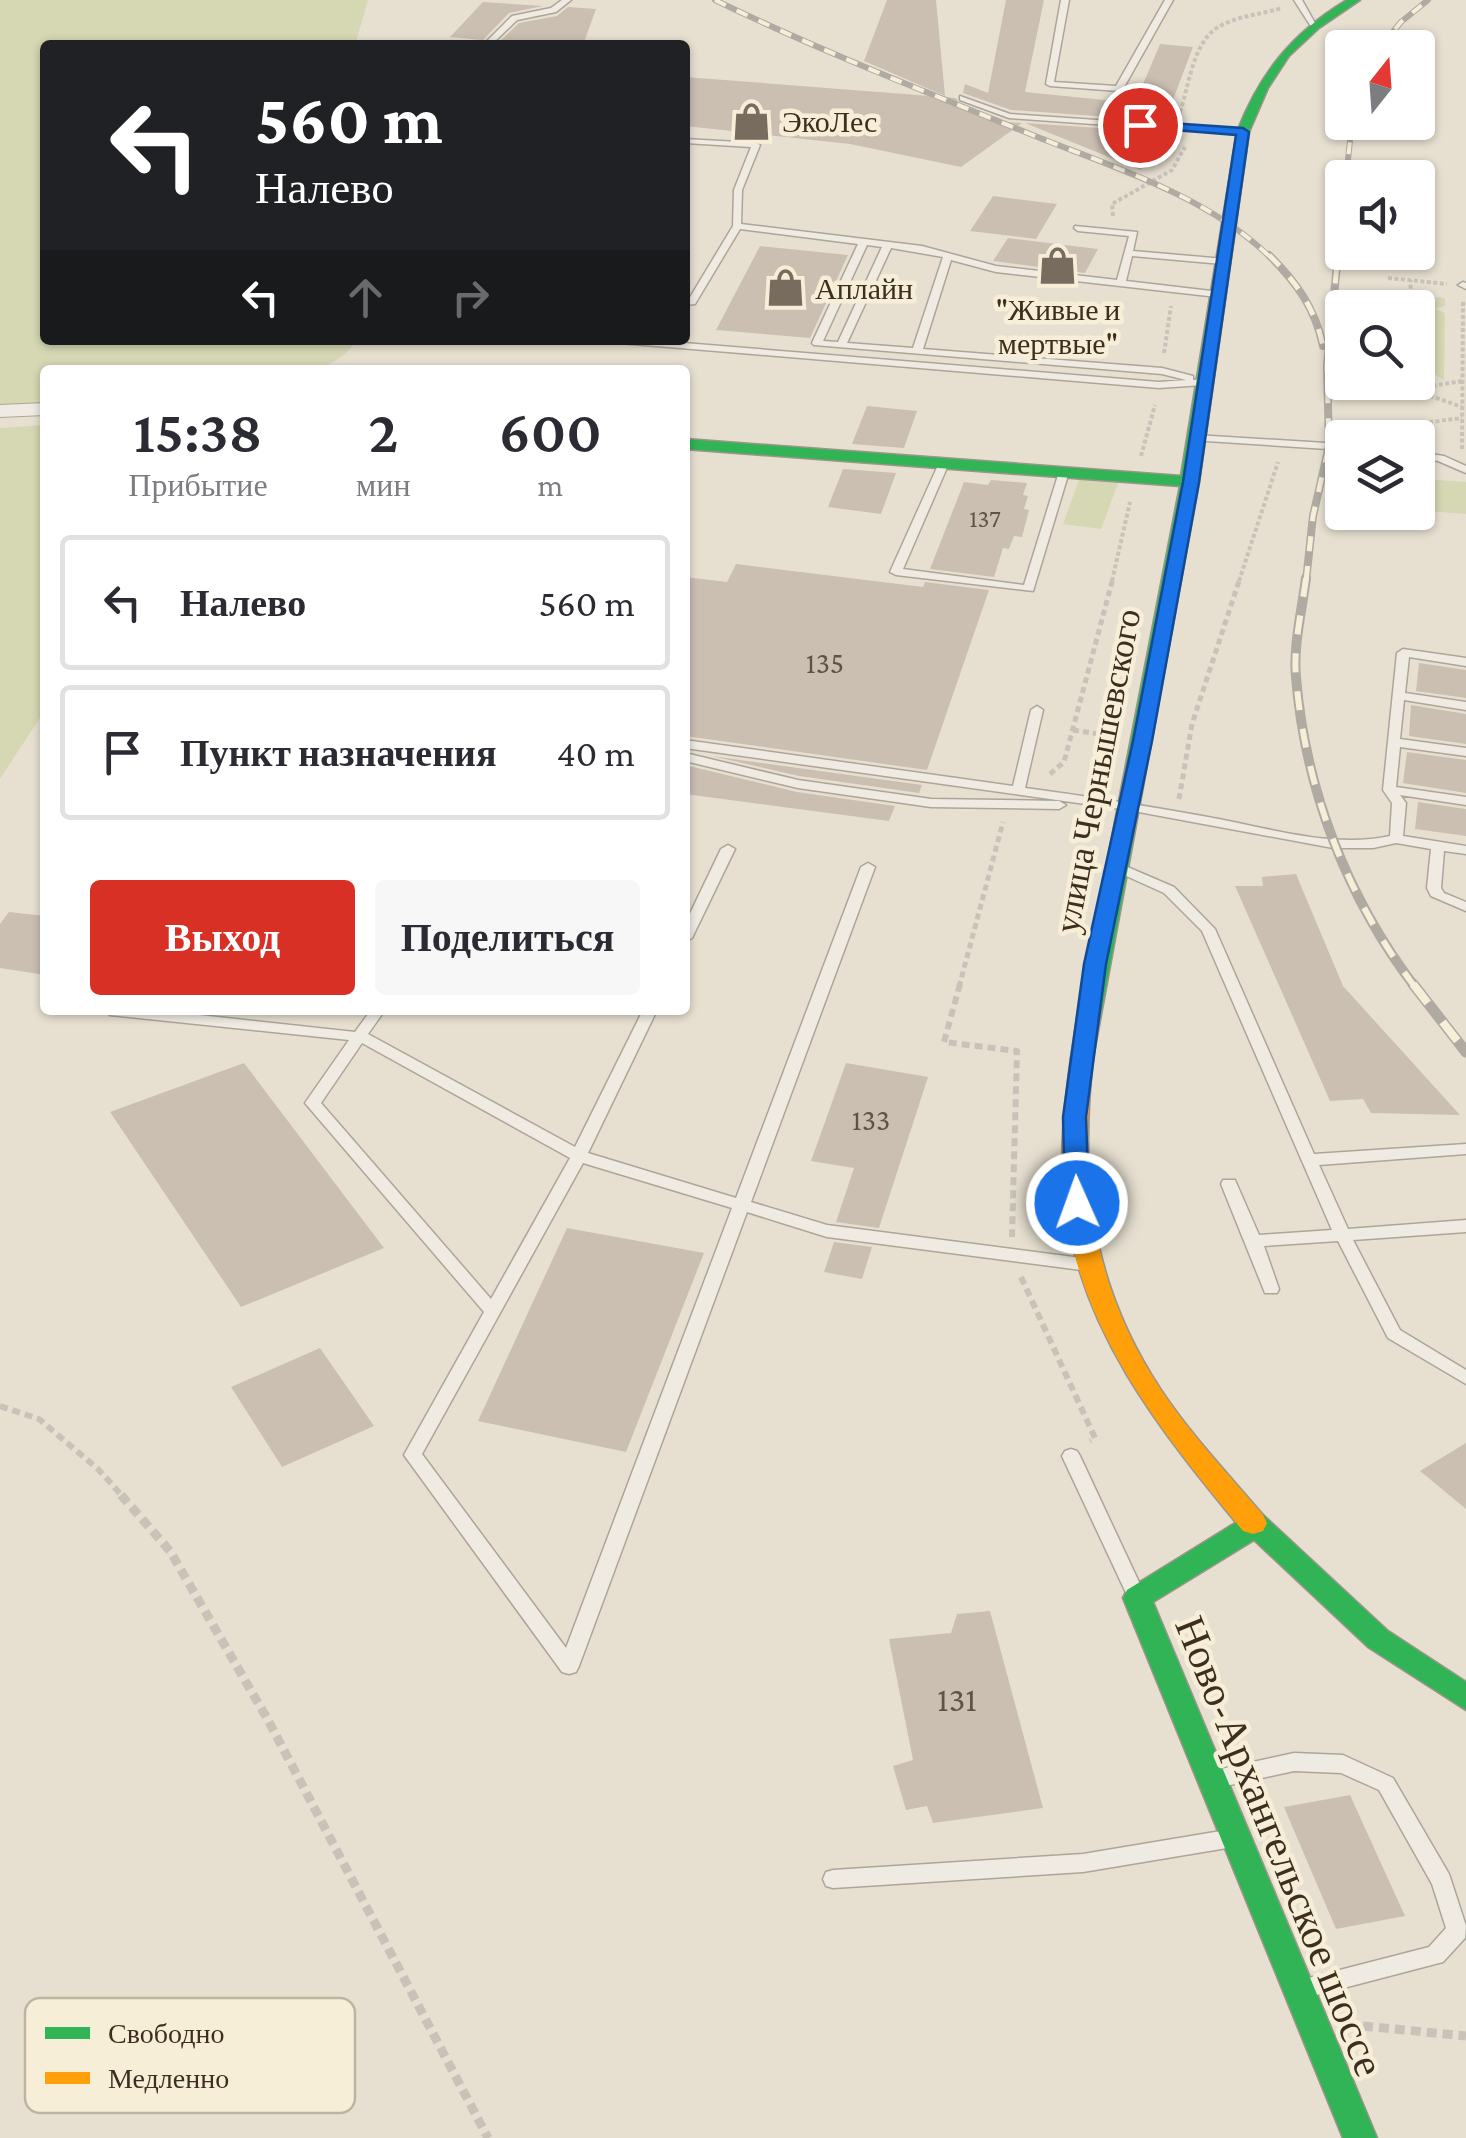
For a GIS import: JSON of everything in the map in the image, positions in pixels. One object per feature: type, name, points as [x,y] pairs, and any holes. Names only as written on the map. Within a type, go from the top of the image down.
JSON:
[{"type":"main road","name":"улица Чернышевского","points":[[1355,0],[1313,23],[1286,44],[1269,68],[1243,132],[1191,482],[1095,964],[1074,1117],[1077,1203],[1093,1265],[1119,1334],[1163,1413],[1254,1526],[1378,1639],[1466,1698]]},
{"type":"main road","points":[[690,444],[1191,482]]},
{"type":"main road","name":"Ново-Архангельское шоссе","points":[[1254,1526],[1137,1598],[1360,2138]]},
{"type":"street","points":[[0,410],[40,408]]},
{"type":"lane","points":[[492,40],[515,18],[552,10],[567,0]]},
{"type":"lane","points":[[1065,0],[1050,84],[1119,89],[1168,0]]},
{"type":"lane","points":[[1298,0],[1313,23]]},
{"type":"lane","points":[[963,98],[1010,116],[1243,132]]},
{"type":"lane","points":[[1126,148],[1140,125]]},
{"type":"lane","points":[[690,141],[756,145],[738,190],[737,226],[690,302]]},
{"type":"lane","points":[[737,226],[948,256],[996,270],[1216,294]]},
{"type":"lane","points":[[1078,228],[1134,234],[1121,284]]},
{"type":"lane","points":[[864,243],[817,343],[1162,372],[1203,382]]},
{"type":"lane","points":[[841,345],[887,246]]},
{"type":"lane","points":[[1128,253],[1222,262]]},
{"type":"lane","points":[[917,352],[948,256]]},
{"type":"lane","points":[[670,345],[1160,386],[1203,382]]},
{"type":"lane","points":[[1195,438],[1325,446]]},
{"type":"lane","points":[[1435,457],[1464,470]]},
{"type":"lane","points":[[944,463],[896,572],[1029,589],[1064,472]]},
{"type":"lane","points":[[1396,839],[1399,803],[1389,790],[1403,653],[1466,662]]},
{"type":"lane","points":[[1398,696],[1466,706]]},
{"type":"lane","points":[[1018,792],[1037,710]]},
{"type":"lane","points":[[1394,742],[1466,752]]},
{"type":"lane","points":[[690,745],[1128,806],[1333,844],[1373,844],[1396,839],[1466,850]]},
{"type":"lane","points":[[690,758],[798,784],[931,802],[1128,806]]},
{"type":"lane","points":[[1389,790],[1466,801]]},
{"type":"lane","points":[[1438,846],[1434,888],[1438,896],[1466,907]]},
{"type":"lane","points":[[690,928],[728,849]]},
{"type":"lane","points":[[1114,866],[1169,890],[1208,930],[1342,1235],[1394,1334],[1466,1378]]},
{"type":"lane","points":[[648,1015],[579,1156],[413,1455],[569,1666],[868,867]]},
{"type":"lane","points":[[157,1015],[362,1037],[579,1156],[827,1232],[1093,1265]]},
{"type":"lane","points":[[375,1015],[314,1104],[492,1312]]},
{"type":"lane","points":[[1308,1160],[1466,1149]]},
{"type":"lane","points":[[1230,1184],[1271,1288]]},
{"type":"lane","points":[[1254,1241],[1466,1226]]},
{"type":"lane","points":[[1070,1456],[1137,1598]]},
{"type":"lane","points":[[1212,1779],[1294,1762],[1343,1764],[1386,1784],[1442,1881],[1457,1931],[1435,1954],[1298,1989]]},
{"type":"lane","points":[[834,1879],[1083,1863],[1236,1837]]},
{"type":"path","points":[[1112,232],[1112,204],[1172,170],[1188,141],[1172,131],[1193,83],[1198,52],[1215,28],[1276,10]]},
{"type":"path","points":[[1388,278],[1465,286],[1464,470]]},
{"type":"path","points":[[1410,290],[1411,280]]},
{"type":"path","points":[[1462,381],[1426,387],[1431,396],[1462,407]]},
{"type":"path","points":[[1435,421],[1462,418]]},
{"type":"path","points":[[1177,815],[1192,724],[1283,444]]},
{"type":"path","points":[[1012,1257],[1095,1438],[1070,1456]]},
{"type":"path","points":[[0,1406],[39,1419],[98,1469],[170,1551],[277,1737],[488,2138]]},
{"type":"path","points":[[1319,2038],[1367,2024],[1466,2036]]},
{"type":"green space","points":[[0,0],[368,0],[356,40],[40,40],[40,345],[353,345],[328,365],[40,365],[40,406],[0,408]]},
{"type":"green space","points":[[1435,297],[1445,298],[1445,306],[1435,309]]},
{"type":"green space","points":[[1435,309],[1445,313],[1444,381],[1435,374]]},
{"type":"green space","points":[[40,425],[40,718],[0,779],[0,428]]},
{"type":"green space","points":[[1080,477],[1118,483],[1101,529],[1063,524]]},
{"type":"green space","points":[[1435,480],[1466,482],[1466,514],[1435,512]]},
{"type":"building","points":[[887,0],[936,0],[945,96],[864,61]]},
{"type":"building","points":[[1006,0],[1044,0],[1025,92],[1135,103],[1160,44],[1193,47],[1165,121],[1011,110],[963,93],[965,84],[988,93]]},
{"type":"building","points":[[483,2],[543,6],[509,13],[483,40],[450,37]]},
{"type":"building","points":[[568,7],[596,9],[585,40],[501,40],[519,23],[557,16]]},
{"type":"building","points":[[690,77],[956,98],[959,104],[1008,122],[1022,123],[961,167],[850,144],[690,127]]},
{"type":"building","points":[[1025,123],[1129,130],[1118,149],[1126,154],[1132,152],[1145,132],[1160,133],[1141,170]]},
{"type":"building","points":[[993,196],[1057,204],[1036,239],[970,231]]},
{"type":"building","points":[[1008,238],[1098,249],[1085,273],[993,261]]},
{"type":"building","name":"Аплайн","points":[[760,246],[848,255],[810,338],[716,330]]},
{"type":"building","points":[[867,406],[917,411],[904,448],[852,444]]},
{"type":"building","points":[[843,469],[896,473],[881,514],[828,507]]},
{"type":"building","points":[[991,480],[1027,483],[1024,509],[1029,510],[1022,537],[1014,536],[1009,549],[1003,548],[994,577],[930,569],[964,482],[988,485]]},
{"type":"building","points":[[736,564],[923,587],[925,582],[989,590],[927,770],[690,737],[690,578],[727,582]]},
{"type":"building","points":[[1419,663],[1466,670],[1466,698],[1416,691]]},
{"type":"building","points":[[1411,705],[1466,714],[1466,744],[1409,736]]},
{"type":"building","points":[[1407,752],[1466,760],[1466,793],[1403,783]]},
{"type":"building","points":[[712,756],[922,785],[919,793],[799,776]]},
{"type":"building","points":[[690,766],[797,792],[895,806],[889,821],[690,795]]},
{"type":"building","points":[[1418,802],[1466,809],[1466,836],[1415,829]]},
{"type":"building","points":[[1296,874],[1343,986],[1460,1115],[1371,1113],[1363,1099],[1330,1101],[1235,886],[1263,886],[1262,877]]},
{"type":"building","points":[[9,912],[40,915],[40,974],[0,968],[0,924]]},
{"type":"building","points":[[244,1063],[384,1248],[241,1307],[110,1112]]},
{"type":"building","points":[[846,1063],[928,1077],[879,1228],[836,1222],[854,1168],[811,1161]]},
{"type":"building","points":[[567,1228],[704,1253],[626,1452],[478,1421]]},
{"type":"building","points":[[834,1242],[872,1247],[862,1279],[824,1272]]},
{"type":"building","points":[[320,1348],[374,1426],[282,1467],[231,1387]]},
{"type":"building","points":[[1466,1443],[1466,1509],[1420,1471]]},
{"type":"building","points":[[990,1611],[1043,1808],[933,1823],[927,1806],[906,1810],[893,1766],[913,1760],[889,1639],[951,1633],[957,1614]]},
{"type":"building","points":[[1350,1795],[1405,1916],[1336,1929],[1284,1807]]},
{"type":"railway","points":[[715,0],[871,70],[1157,185],[1218,217],[1271,258]]},
{"type":"railway","points":[[1395,30],[1428,0]]},
{"type":"railway","points":[[1348,160],[1350,140]]},
{"type":"railway","points":[[1269,255],[1304,297],[1323,346]]},
{"type":"railway","points":[[1306,581],[1313,516],[1329,446],[1327,365],[1336,270]]},
{"type":"railway","points":[[1306,578],[1295,665],[1309,760],[1333,841],[1350,879],[1369,917],[1415,987]]},
{"type":"railway","points":[[1413,984],[1466,1052]]},
{"type":"traffic: fast","points":[[1082,1058],[1175,559],[1243,132],[1262,88],[1285,54],[1315,26],[1355,0]]},
{"type":"traffic: fast","points":[[690,444],[1191,482]]},
{"type":"traffic: fast","points":[[1253,1523],[1378,1639],[1466,1698]]},
{"type":"traffic: fast","points":[[1255,1526],[1137,1598],[1360,2138]]},
{"type":"traffic: slow","points":[[1082,1058],[1075,1131],[1075,1186],[1082,1230],[1099,1286],[1122,1343],[1150,1394],[1253,1523]]},
{"type":"place","name":"ЭкоЛес","points":[[752,121]]},
{"type":"place","name":"\"Живые и мертвые\"","points":[[1058,265]]},
{"type":"place","name":"Аплайн","points":[[785,288]]},
{"type":"route","points":[[1077,1203],[1074,1117],[1095,964],[1143,741],[1191,482],[1243,132],[1140,125]]}]
